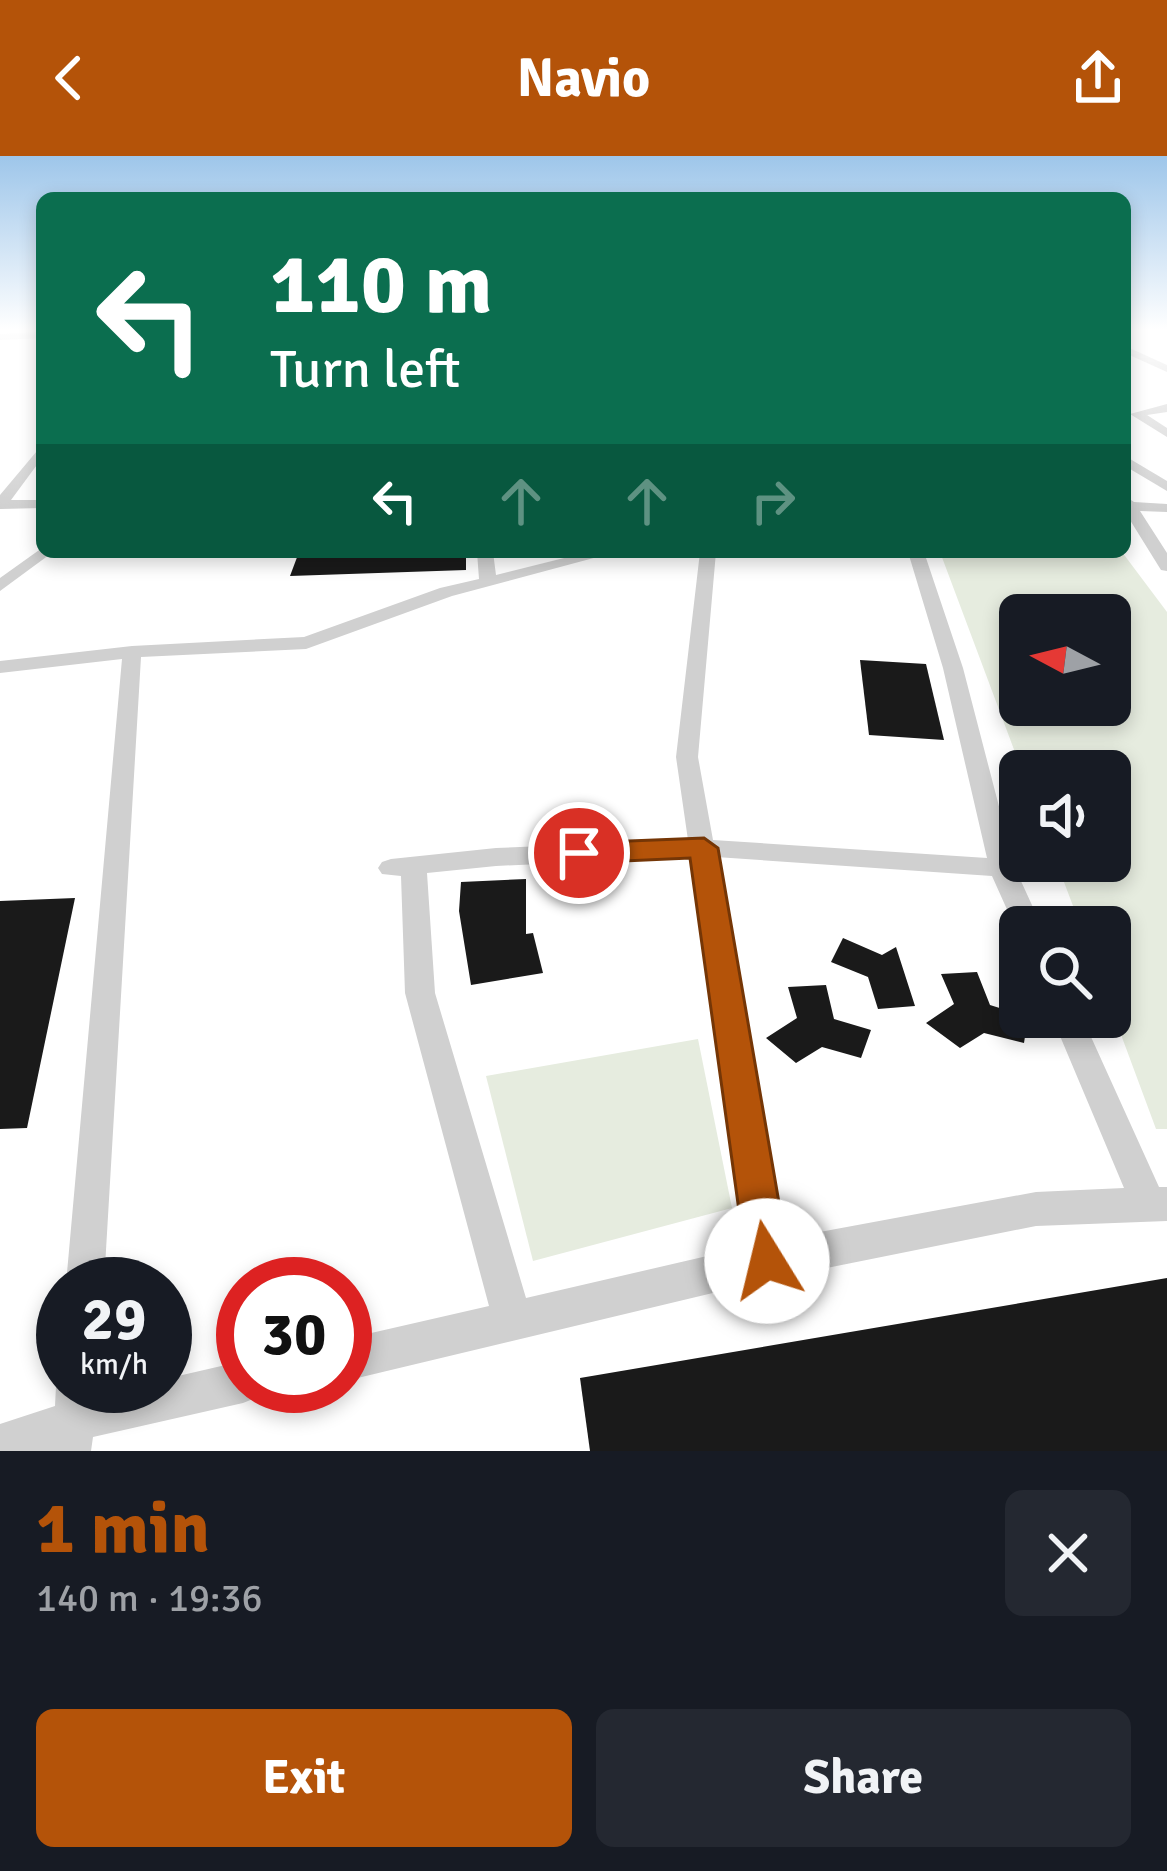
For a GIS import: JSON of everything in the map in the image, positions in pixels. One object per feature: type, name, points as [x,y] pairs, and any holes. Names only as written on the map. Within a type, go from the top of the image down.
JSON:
[{"type":"street","points":[[1167,408],[1136,414],[1167,433]]},
{"type":"street","points":[[0,506],[36,457]]},
{"type":"street","points":[[1131,464],[1167,489]]},
{"type":"street","points":[[1131,500],[1167,489]]},
{"type":"street","points":[[1131,503],[1167,508]]},
{"type":"street","points":[[0,506],[36,504]]},
{"type":"street","points":[[1131,512],[1167,566]]},
{"type":"street","points":[[0,559],[36,555]]},
{"type":"street","points":[[0,586],[36,557]]},
{"type":"street","points":[[486,558],[488,581]]},
{"type":"street","points":[[0,667],[131,652],[306,643],[411,603],[583,558]]},
{"type":"street","points":[[707,558],[687,757],[767,1261]]},
{"type":"street","points":[[918,558],[952,668],[999,856]]},
{"type":"street","points":[[87,1257],[131,652]]},
{"type":"street","points":[[513,1322],[419,993],[403,867],[496,857],[704,848],[999,868]]},
{"type":"street","points":[[372,1354],[767,1261],[1036,1209],[1158,1205],[1077,1038]]},
{"type":"street","points":[[0,1446],[74,1419],[216,1388]]},
{"type":"shaded area","points":[[942,558],[1126,558],[1167,612],[1167,1129],[1156,1129],[1122,1038],[1131,1038],[1131,906],[1073,906],[1064,882],[1131,882],[1131,750],[1014,750],[1005,726],[1131,726],[1131,594],[999,594],[999,710]]},
{"type":"shaded area","points":[[698,1039],[732,1208],[533,1261],[486,1076]]},
{"type":"building","points":[[297,558],[466,558],[466,570],[290,576]]},
{"type":"building","points":[[860,660],[926,664],[944,740],[869,735]]},
{"type":"building","points":[[526,879],[526,934],[533,933],[543,973],[471,985],[459,911],[461,882]]},
{"type":"building","points":[[75,898],[27,1128],[0,1129],[0,901]]},
{"type":"building","points":[[843,938],[882,955],[896,947],[915,1006],[878,1009],[868,977],[831,962]]},
{"type":"building","points":[[977,972],[990,1005],[999,1008],[999,1037],[984,1033],[960,1048],[926,1023],[954,1004],[941,974]]},
{"type":"building","points":[[826,985],[834,1019],[871,1030],[861,1058],[822,1047],[796,1063],[766,1038],[797,1018],[788,987]]},
{"type":"building","points":[[1167,1278],[1167,1451],[590,1451],[580,1378]]},
{"type":"route","points":[[579,853],[704,848],[767,1261]]}]
